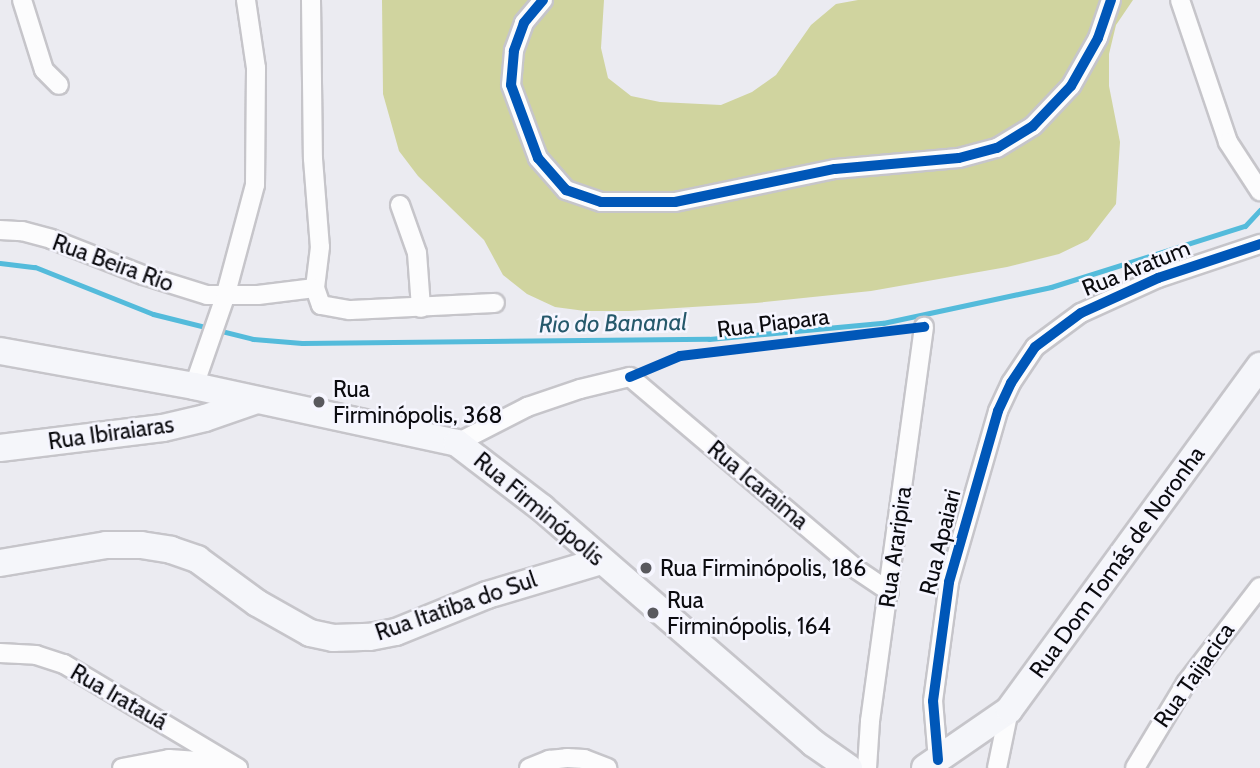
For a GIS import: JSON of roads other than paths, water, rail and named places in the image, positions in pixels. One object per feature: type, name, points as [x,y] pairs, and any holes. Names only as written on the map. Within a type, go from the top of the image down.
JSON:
[{"type":"main road","name":"Rua Firminópolis","points":[[0,351],[196,378],[223,402],[259,399],[457,443],[534,501],[813,743],[849,768]]},
{"type":"main road","name":"Rua Dom Tomás de Noronha","points":[[1009,710],[1260,366]]},
{"type":"main road","points":[[192,421],[196,378]]},
{"type":"main road","name":"Rua Ibiraiaras","points":[[0,448],[163,428],[192,421],[223,402]]},
{"type":"main road","name":"Rua Itatiba do Sul","points":[[0,563],[106,545],[141,545],[171,550],[197,559],[257,603],[310,633],[345,638],[396,632],[487,595],[601,561]]},
{"type":"main road","points":[[932,764],[1009,710]]},
{"type":"street","points":[[22,0],[44,70],[59,85]]},
{"type":"street","points":[[196,378],[225,297],[255,185],[256,68],[246,0]]},
{"type":"street","points":[[311,0],[313,159],[320,247],[315,288],[324,306],[350,310],[495,303]]},
{"type":"street","points":[[543,0],[524,23],[514,51],[511,85],[538,158],[566,190],[601,202],[675,202],[835,169],[959,158],[997,148],[1033,126],[1071,86],[1098,38],[1111,0]]},
{"type":"street","points":[[1180,0],[1228,142],[1255,184]]},
{"type":"street","points":[[401,205],[417,254],[421,308]]},
{"type":"street","name":"Rua Beira Rio","points":[[0,230],[38,235],[184,289],[225,297],[315,288]]},
{"type":"street","name":"Rua Aratum","points":[[1035,347],[1081,313],[1132,288],[1260,244]]},
{"type":"street","name":"Rua Araripira","points":[[867,768],[924,327]]},
{"type":"street","name":"Rua Apaiari","points":[[932,764],[933,701],[949,582],[998,411],[1011,383],[1035,347]]},
{"type":"street","name":"Rua Icaraima","points":[[457,443],[527,407],[580,389],[630,377],[856,569],[889,591]]},
{"type":"street","name":"Rua Taijacica","points":[[1135,768],[1186,683],[1260,587]]},
{"type":"street","name":"Rua Iratauá","points":[[0,653],[36,655],[64,664],[234,766]]},
{"type":"street","name":"Rua Dom Tomás de Noronha","points":[[997,768],[1009,710]]},
{"type":"street","points":[[529,768],[549,760],[567,758],[584,759],[607,768]]},
{"type":"street","points":[[122,768],[169,759],[234,766]]},
{"type":"waterway","name":"Rio do Bananal","points":[[0,263],[35,267],[153,314],[253,339],[302,343],[709,339],[883,323],[1051,287],[1245,226],[1260,210]]},
{"type":"place","name":"Rua Firminópolis, 368","points":[[319,402]]},
{"type":"place","name":"Rua Firminópolis, 186","points":[[646,568]]},
{"type":"place","name":"Rua Firminópolis, 164","points":[[653,613]]}]
